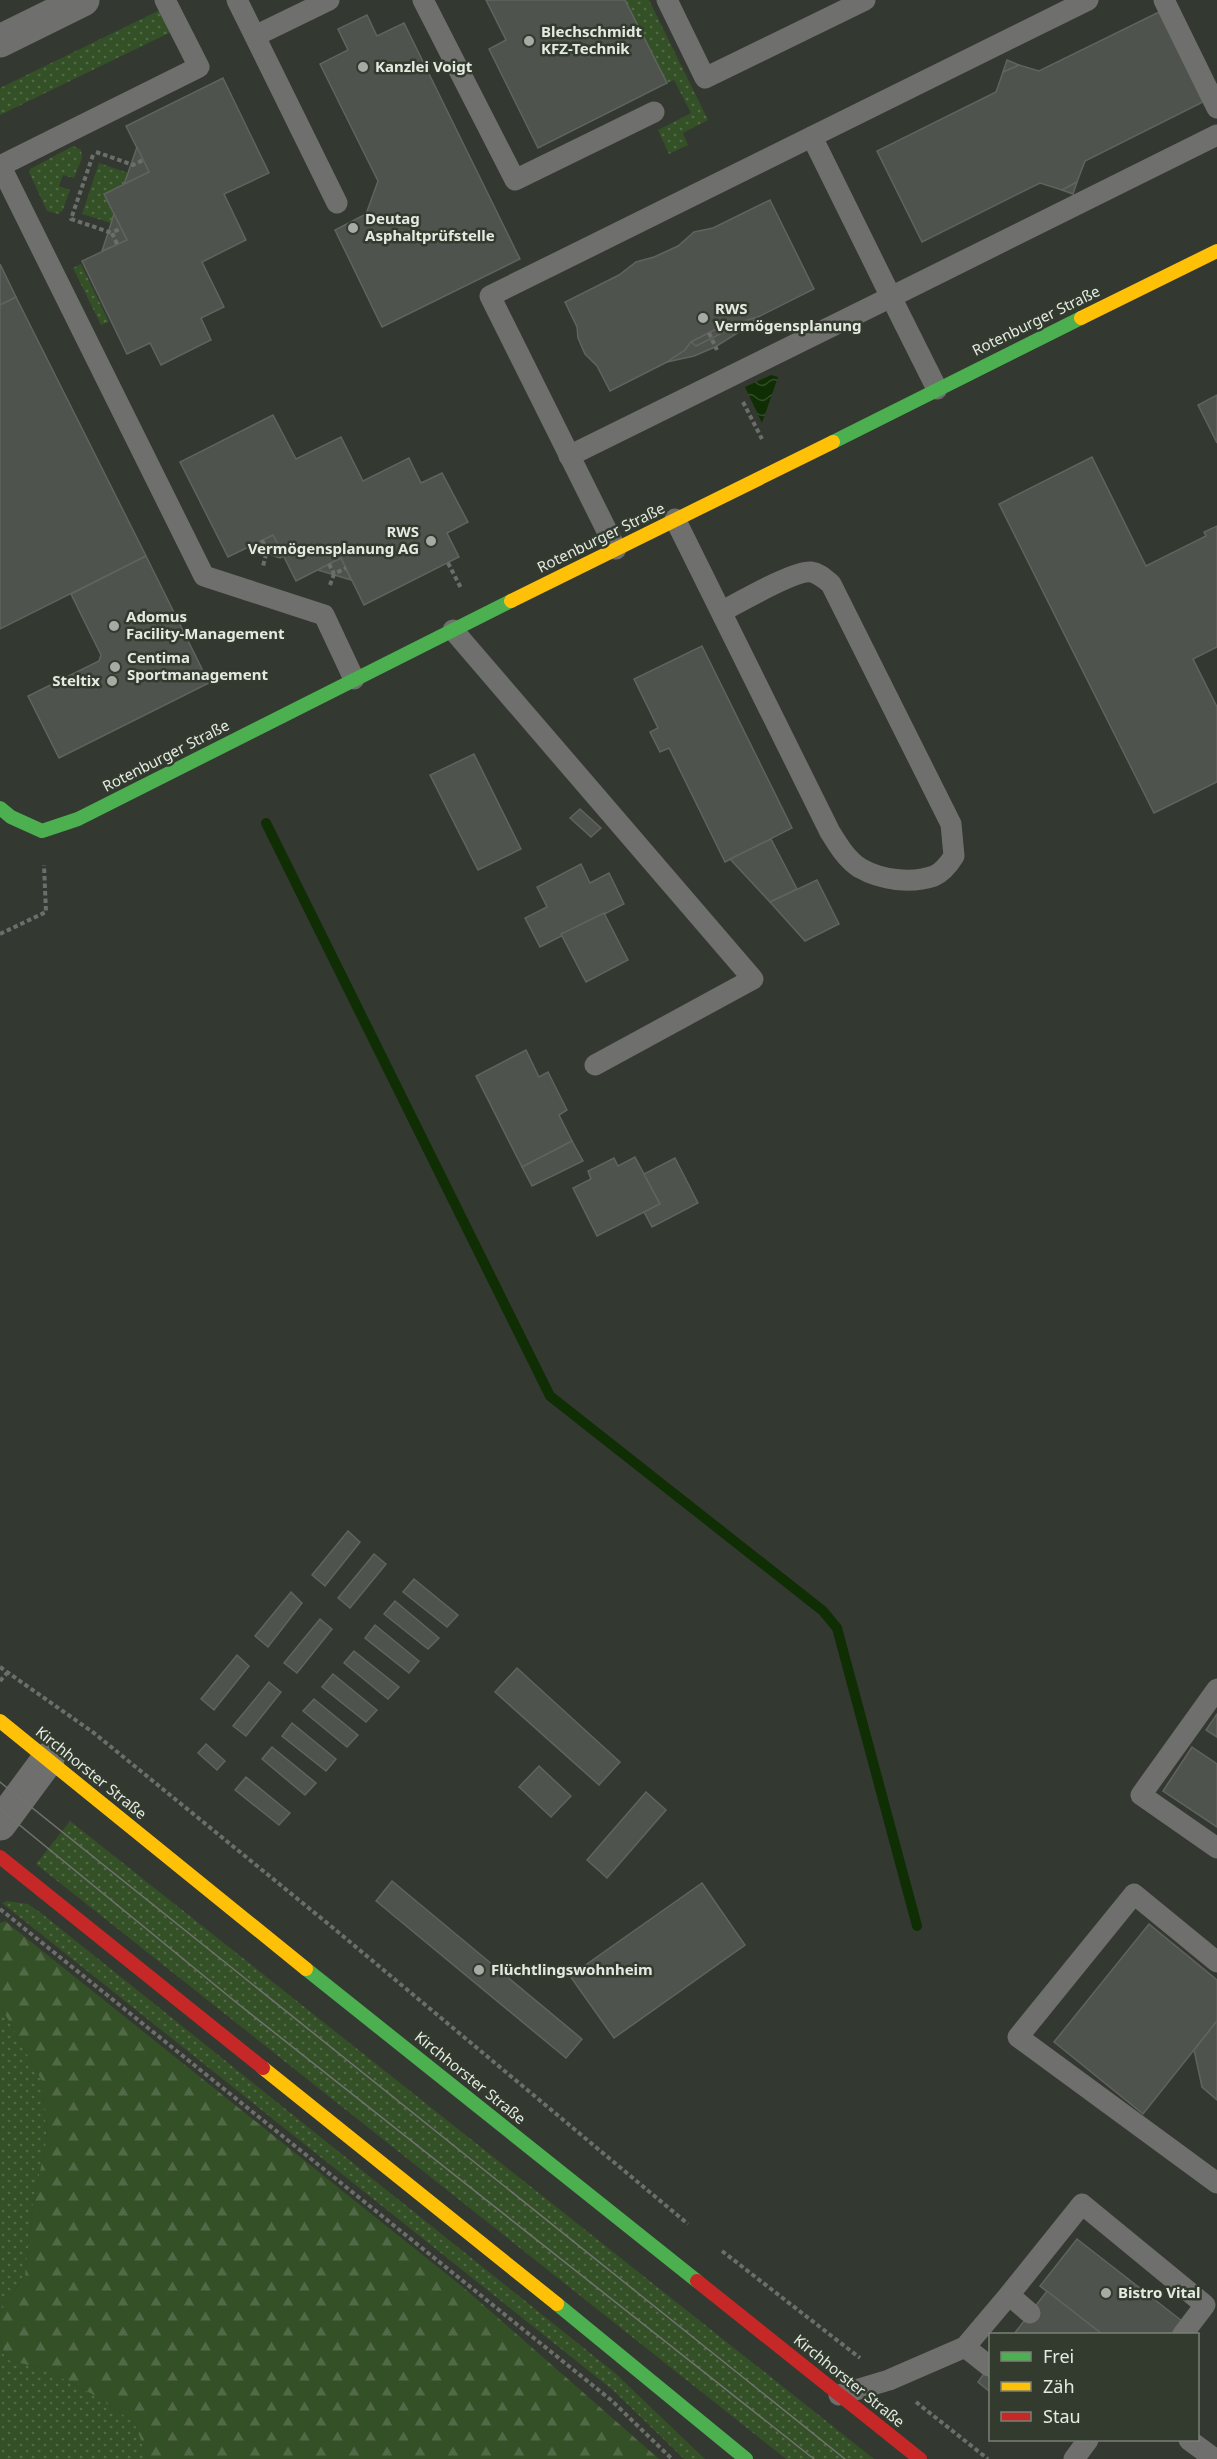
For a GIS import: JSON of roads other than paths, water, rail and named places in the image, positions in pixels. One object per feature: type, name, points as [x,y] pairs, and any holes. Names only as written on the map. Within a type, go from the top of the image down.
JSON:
[{"type":"main road","name":"Rotenburger Straße","points":[[0,808],[11,817],[42,831],[78,819],[354,679],[1217,251]]},
{"type":"main road","name":"Kirchhorster Straße","points":[[0,1721],[920,2459]]},
{"type":"main road","points":[[0,1857],[648,2377],[746,2459]]},
{"type":"street","points":[[0,41],[83,0]]},
{"type":"street","points":[[0,1824],[48,1759]]},
{"type":"lane","points":[[165,0],[199,68],[0,166],[204,576],[324,615],[354,679]]},
{"type":"lane","points":[[237,0],[337,203]]},
{"type":"lane","points":[[255,36],[329,0]]},
{"type":"lane","points":[[423,0],[514,180],[654,112]]},
{"type":"lane","points":[[667,0],[705,78],[865,0]]},
{"type":"lane","points":[[615,549],[490,296],[1088,0]]},
{"type":"lane","points":[[1164,0],[1217,108]]},
{"type":"lane","points":[[569,456],[1217,135]]},
{"type":"lane","points":[[812,137],[937,389]]},
{"type":"lane","points":[[675,519],[721,612],[830,832],[845,855],[858,867],[876,876],[896,880],[934,875],[947,867],[954,856],[951,824],[831,584],[822,576],[810,572],[791,577],[721,612]]},
{"type":"lane","points":[[453,630],[753,979],[595,1065]]},
{"type":"lane","points":[[1217,1689],[1141,1795],[1217,1848]]},
{"type":"lane","points":[[1217,1962],[1134,1894],[1018,2037],[1217,2183]]},
{"type":"lane","points":[[839,2394],[889,2380],[965,2347],[1082,2204],[1205,2306],[1185,2333]]},
{"type":"lane","points":[[1009,2295],[1030,2313]]},
{"type":"lane","points":[[965,2347],[989,2367]]},
{"type":"lane","points":[[1192,2441],[1215,2459]]},
{"type":"water","points":[[771,375],[778,377],[762,423],[745,387]]},
{"type":"waterway","points":[[266,823],[550,1396],[823,1611],[837,1628],[917,1926]]},
{"type":"tram line","points":[[0,1782],[845,2459]]},
{"type":"tram line","points":[[0,1809],[237,2003],[814,2459]]},
{"type":"place","name":"Blechschmidt KFZ-Technik","points":[[529,41]]},
{"type":"place","name":"Kanzlei Voigt","points":[[363,67]]},
{"type":"place","name":"Deutag Asphaltprüfstelle","points":[[353,228]]},
{"type":"place","name":"RWS Vermögensplanung","points":[[703,318]]},
{"type":"place","name":"RWS Vermögensplanung AG","points":[[431,541]]},
{"type":"place","name":"Adomus Facility-Management","points":[[114,626]]},
{"type":"place","name":"Centima Sportmanagement","points":[[115,667]]},
{"type":"place","name":"Steltix","points":[[112,681]]},
{"type":"place","name":"Flüchtlingswohnheim","points":[[479,1970]]},
{"type":"place","name":"Bistro Vital","points":[[1106,2293]]}]
